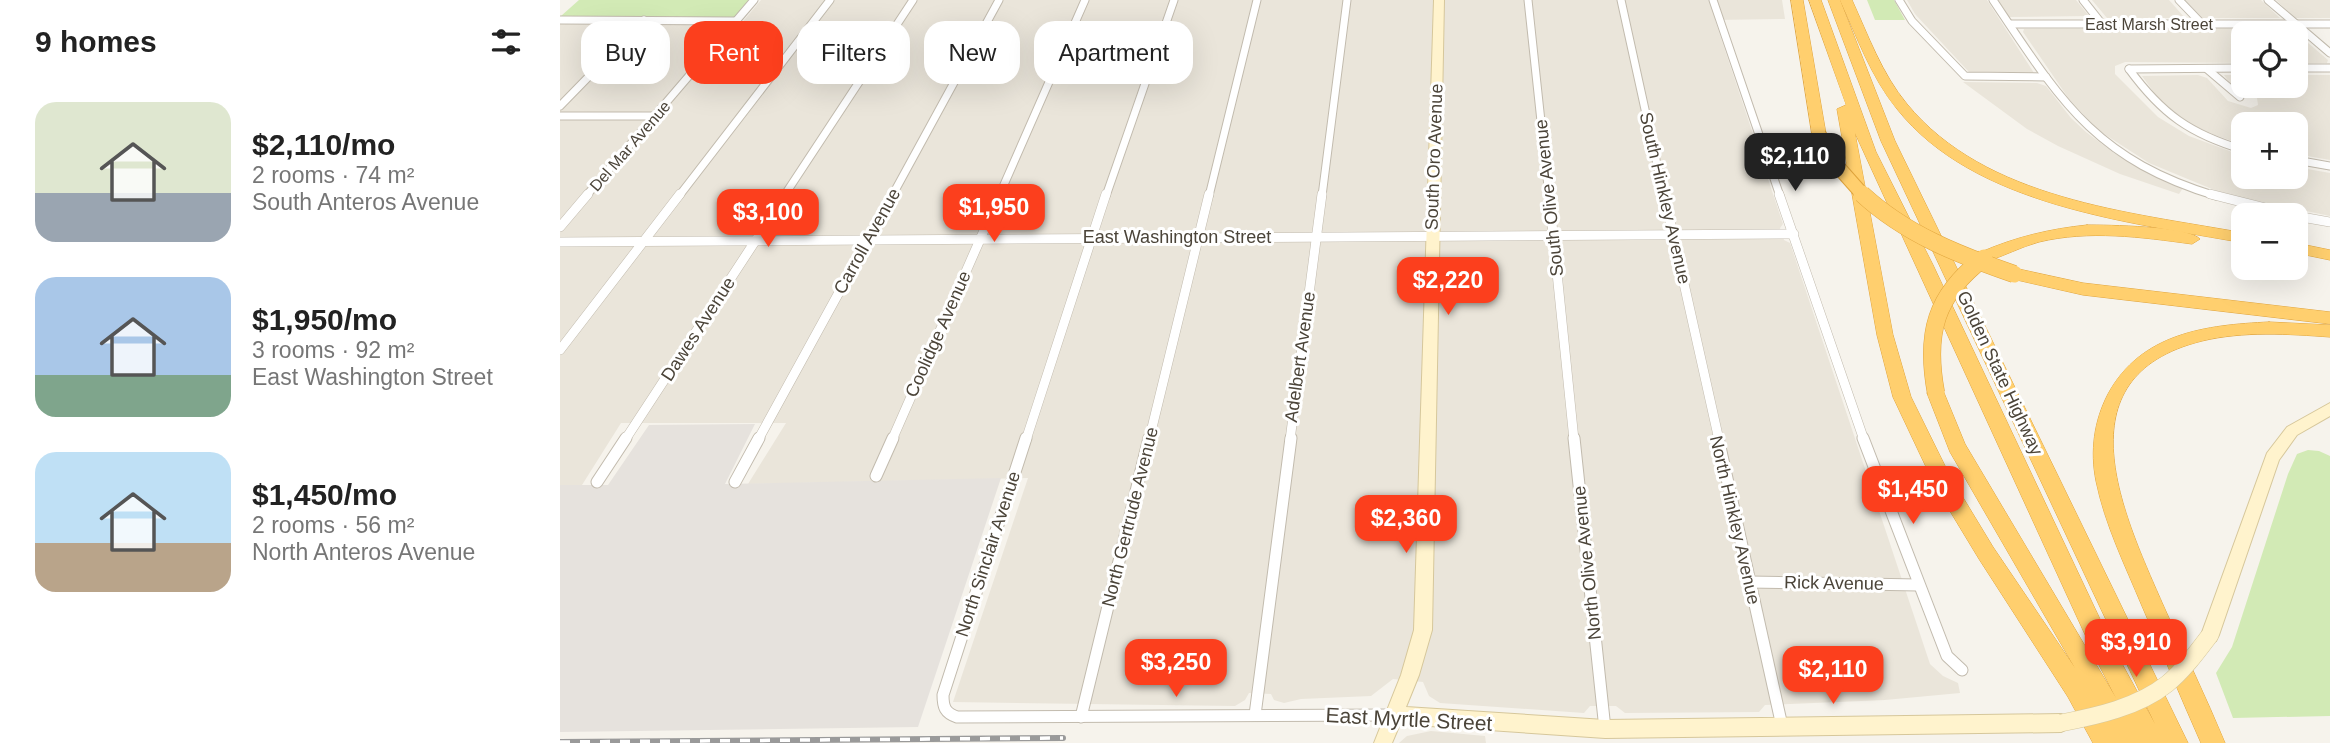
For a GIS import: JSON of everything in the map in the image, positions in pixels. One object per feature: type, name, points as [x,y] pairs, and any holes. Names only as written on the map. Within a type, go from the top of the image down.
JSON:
[{"type":"highway","points":[[1797,0],[1819,134],[1842,174],[1890,217],[1947,249],[2014,274],[2083,289],[2330,318]]},
{"type":"highway","name":"Golden State Highway","points":[[1815,0],[1869,152],[1925,265],[2107,658],[2152,743]]},
{"type":"highway","name":"Golden State Highway","points":[[1834,0],[1888,141],[1936,235],[2176,743]]},
{"type":"highway","points":[[1846,0],[1903,108],[1936,139],[1970,161],[2011,182],[2058,199],[2231,235]]},
{"type":"highway","points":[[1846,90],[1841,95],[1885,335],[1902,397],[1951,494],[2076,689],[2106,743]]},
{"type":"highway","points":[[2130,743],[1958,447],[1936,393],[1930,349],[1938,311],[1957,280],[1987,256],[2033,238],[2092,230],[2123,230],[2231,245]]},
{"type":"highway","points":[[2308,250],[2330,255]]},
{"type":"highway","points":[[2308,258],[2330,262]]},
{"type":"highway","points":[[2213,743],[2118,524],[2105,480],[2103,457],[2106,420],[2112,402],[2126,378],[2147,360],[2174,345],[2197,336],[2237,329],[2330,331]]},
{"type":"street","name":"Del Mar Avenue","points":[[736,21],[754,0]]},
{"type":"street","points":[[560,350],[830,0]]},
{"type":"street","name":"Dawes Avenue","points":[[597,482],[913,0]]},
{"type":"street","name":"Carroll Avenue","points":[[735,482],[999,0]]},
{"type":"street","name":"Coolidge Avenue","points":[[876,476],[1085,0]]},
{"type":"street","name":"North Sinclair Avenue","points":[[944,709],[943,695],[1038,399],[1174,0]]},
{"type":"street","name":"North Gertrude Avenue","points":[[1081,717],[1257,0]]},
{"type":"street","name":"Adelbert Avenue","points":[[1255,715],[1346,0]]},
{"type":"street","name":"South Oro Avenue","points":[[1383,743],[1423,630],[1439,0]]},
{"type":"street","name":"South Olive Avenue","points":[[1528,0],[1569,397]]},
{"type":"street","name":"South Hinkley Avenue","points":[[1621,0],[1674,234],[1707,396]]},
{"type":"street","points":[[1713,0],[1847,395],[1947,656],[1962,670]]},
{"type":"street","points":[[1899,0],[1912,21],[1965,76],[2046,77]]},
{"type":"street","points":[[1993,0],[2046,77],[2076,116],[2096,134],[2137,161],[2200,191],[2245,203]]},
{"type":"street","points":[[2083,0],[2102,24]]},
{"type":"street","points":[[2179,0],[2202,24]]},
{"type":"street","points":[[2268,0],[2290,21]]},
{"type":"street","points":[[560,20],[736,21]]},
{"type":"street","points":[[560,106],[645,20]]},
{"type":"street","name":"East Marsh Street","points":[[2010,24],[2231,24]]},
{"type":"street","name":"East Marsh Street","points":[[2308,24],[2330,24]]},
{"type":"street","points":[[2308,36],[2330,53]]},
{"type":"street","points":[[2231,68],[2129,69],[2149,99],[2179,124],[2200,135],[2231,146]]},
{"type":"street","points":[[2308,68],[2330,68]]},
{"type":"street","points":[[2207,69],[2231,90]]},
{"type":"street","name":"Del Mar Avenue","points":[[560,227],[684,83]]},
{"type":"street","points":[[560,116],[656,116]]},
{"type":"street","points":[[2308,162],[2330,166]]},
{"type":"street","points":[[2308,218],[2330,222]]},
{"type":"street","name":"East Washington Street","points":[[560,242],[1794,234]]},
{"type":"street","name":"North Hinkley Avenue","points":[[1707,396],[1782,726]]},
{"type":"street","name":"North Olive Avenue","points":[[1569,397],[1605,729]]},
{"type":"street","name":"East Myrtle Street","points":[[944,709],[948,714],[957,717],[1395,715],[1605,729],[2061,723],[2096,716],[2166,685],[2186,666],[2210,635],[2272,457],[2292,430],[2330,408]]},
{"type":"street","name":"Rick Avenue","points":[[1749,582],[1918,585]]},
{"type":"shaded area","points":[[761,0],[1782,0],[1785,19],[1715,20],[1783,224],[1780,228],[1784,240],[1790,243],[1930,664],[1943,676],[1958,683],[1960,693],[1885,700],[1765,705],[1759,712],[1625,713],[1616,706],[1590,706],[1584,713],[1440,703],[1429,696],[1423,682],[1393,679],[1371,696],[1301,699],[1284,703],[1274,700],[1271,694],[1249,693],[1245,700],[1235,706],[953,702],[1028,478],[748,484],[786,423],[621,423],[582,485],[560,485],[560,24],[581,24],[581,84],[670,84],[670,25],[684,25],[684,84],[783,84],[783,21],[743,21]]},
{"type":"shaded area","points":[[1907,0],[1987,0],[2034,73],[1969,72],[1915,14]]},
{"type":"shaded area","points":[[1998,0],[2076,0],[2089,16],[2009,17]]},
{"type":"shaded area","points":[[2092,0],[2169,0],[2185,18],[2107,18]]},
{"type":"shaded area","points":[[2184,0],[2261,0],[2280,18],[2201,18]]},
{"type":"shaded area","points":[[2276,0],[2330,0],[2330,18],[2295,18]]},
{"type":"shaded area","points":[[2231,28],[2231,63],[2125,62],[2115,66],[2115,74],[2158,117],[2189,136],[2231,152],[2231,189],[2308,189],[2308,169],[2330,173],[2330,216],[2308,211],[2308,203],[2267,203],[2224,194],[2149,163],[2098,130],[2069,99],[2023,32],[2024,29]]},
{"type":"shaded area","points":[[2308,43],[2328,60],[2327,63],[2308,63]]},
{"type":"shaded area","points":[[2198,75],[2207,78],[2228,101],[2251,108],[2258,105],[2257,98],[2308,98],[2308,75],[2330,75],[2330,160],[2308,156],[2308,112],[2231,112],[2231,141],[2188,123],[2158,98],[2142,76]]},
{"type":"shaded area","points":[[2224,75],[2231,75],[2231,85]]},
{"type":"shaded area","points":[[1963,82],[2037,83],[2046,86],[2071,118],[2114,153],[2183,188],[2179,194],[2120,174],[2058,146],[2027,129]]},
{"type":"shaded area","points":[[755,424],[725,484],[1001,478],[918,727],[560,732],[560,485],[608,485],[649,425]]},
{"type":"shaded area","points":[[1431,731],[1485,736],[1486,743],[1399,743],[1407,736]]},
{"type":"green space","points":[[579,0],[749,0],[735,18],[561,16]]},
{"type":"green space","points":[[1867,0],[1894,0],[1905,20],[1875,20]]},
{"type":"green space","points":[[2308,450],[2330,456],[2330,716],[2233,718],[2216,673],[2232,647],[2288,474],[2297,454]]},
{"type":"railway","points":[[560,742],[1063,738]]}]
